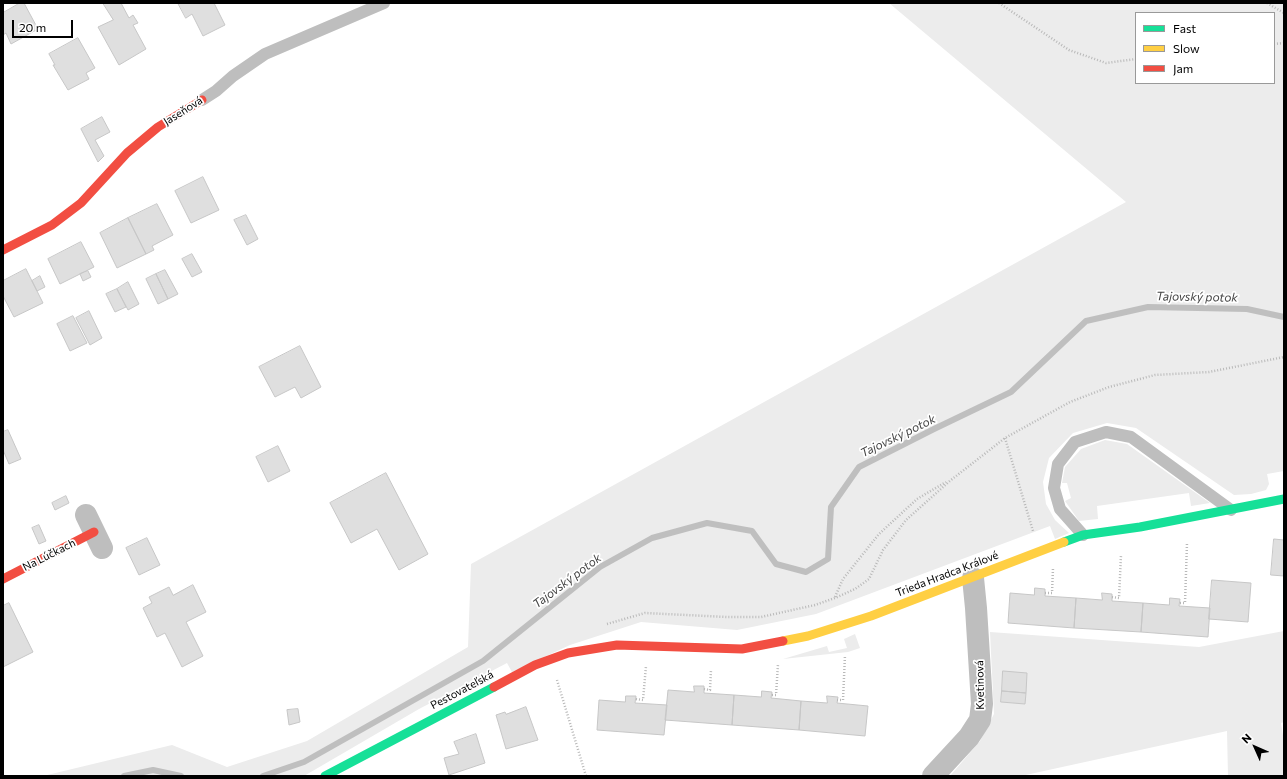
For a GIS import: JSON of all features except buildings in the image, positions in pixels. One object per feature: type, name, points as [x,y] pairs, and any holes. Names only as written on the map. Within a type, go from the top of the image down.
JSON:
[{"type":"street","name":"Jaseňová","points":[[3,250],[52,225],[81,203],[127,153],[158,127],[202,100]]},
{"type":"street","name":"Trieda Hradca Králové","points":[[617,646],[742,649],[808,636],[871,616],[1083,535],[1140,527],[1284,499]]},
{"type":"street","name":"Na Lúčkach","points":[[3,578],[94,532]]},
{"type":"street","name":"Kvetinová","points":[[933,776],[969,737],[980,720],[982,704],[973,578]]},
{"type":"street","name":"Pestovateľská","points":[[326,776],[535,665],[568,653],[617,646]]},
{"type":"lane","name":"Jaseňová","points":[[202,100],[265,54],[384,3]]},
{"type":"lane","points":[[1083,535],[1060,509],[1054,488],[1058,464],[1075,442],[1106,432],[1131,437],[1231,510]]},
{"type":"path","points":[[998,3],[1069,50],[1106,63],[1135,59]]},
{"type":"path","points":[[1267,3],[1284,13]]},
{"type":"path","points":[[606,624],[646,613],[761,617],[815,605],[835,598],[855,589],[869,579],[883,550],[906,520],[951,480],[1006,438],[1070,402],[1109,387],[1155,375],[1209,372],[1284,357]]},
{"type":"path","points":[[1006,438],[1034,534]]},
{"type":"path","points":[[835,598],[843,579],[880,534],[918,499],[951,480]]},
{"type":"path","points":[[1180,603],[1185,603],[1187,543]]},
{"type":"path","points":[[1112,597],[1119,598],[1121,555]]},
{"type":"path","points":[[1045,593],[1052,593],[1053,564]]},
{"type":"path","points":[[837,700],[843,700],[845,655]]},
{"type":"path","points":[[636,699],[643,700],[646,661]]},
{"type":"path","points":[[772,695],[776,695],[778,662]]},
{"type":"path","points":[[704,689],[710,690],[712,663]]},
{"type":"path","points":[[556,677],[586,776]]},
{"type":"shaded area","points":[[889,3],[1284,3],[1284,471],[1267,474],[1269,484],[1266,490],[1251,494],[1234,495],[1136,428],[1107,423],[1073,433],[1049,458],[1043,482],[1046,504],[1055,520],[1069,533],[1055,539],[1050,526],[816,614],[737,630],[641,622],[570,645],[512,672],[507,663],[419,709],[304,776],[43,776],[172,745],[227,767],[307,741],[468,647],[471,564],[1126,202]]},
{"type":"shaded area","points":[[1105,440],[1127,444],[1210,503],[1191,506],[1189,493],[1097,506],[1098,519],[1079,521],[1065,501],[1071,498],[1067,483],[1062,483],[1065,467],[1081,449]]},
{"type":"shaded area","points":[[1284,631],[1284,722],[1281,723],[1284,742],[1284,776],[1228,776],[1227,731],[1021,776],[950,776],[980,741],[994,714],[990,632],[1199,647]]},
{"type":"shaded area","points":[[855,634],[860,648],[848,652],[783,659],[827,646],[829,652],[847,648],[844,639]]},
{"type":"waterway","name":"Tajovský potok","points":[[263,776],[304,762],[483,661],[600,567],[652,538],[707,523],[752,531],[776,564],[806,572],[828,559],[831,507],[859,467],[1011,392],[1086,321],[1148,307],[1247,309],[1284,317]]},
{"type":"waterway","name":"Tajovský potok","points":[[124,776],[153,770],[181,776]]},
{"type":"traffic: fast","points":[[1064,542],[1083,535],[1140,527],[1284,499]]},
{"type":"traffic: fast","points":[[325,776],[494,687]]},
{"type":"traffic: slow","points":[[783,641],[808,636],[871,616],[1064,542]]},
{"type":"traffic: jam","points":[[3,250],[52,225],[81,203],[127,153],[158,127],[202,100]]},
{"type":"traffic: jam","points":[[3,579],[94,532]]},
{"type":"traffic: jam","points":[[494,687],[535,665],[568,653],[617,645],[742,649],[783,641]]}]
